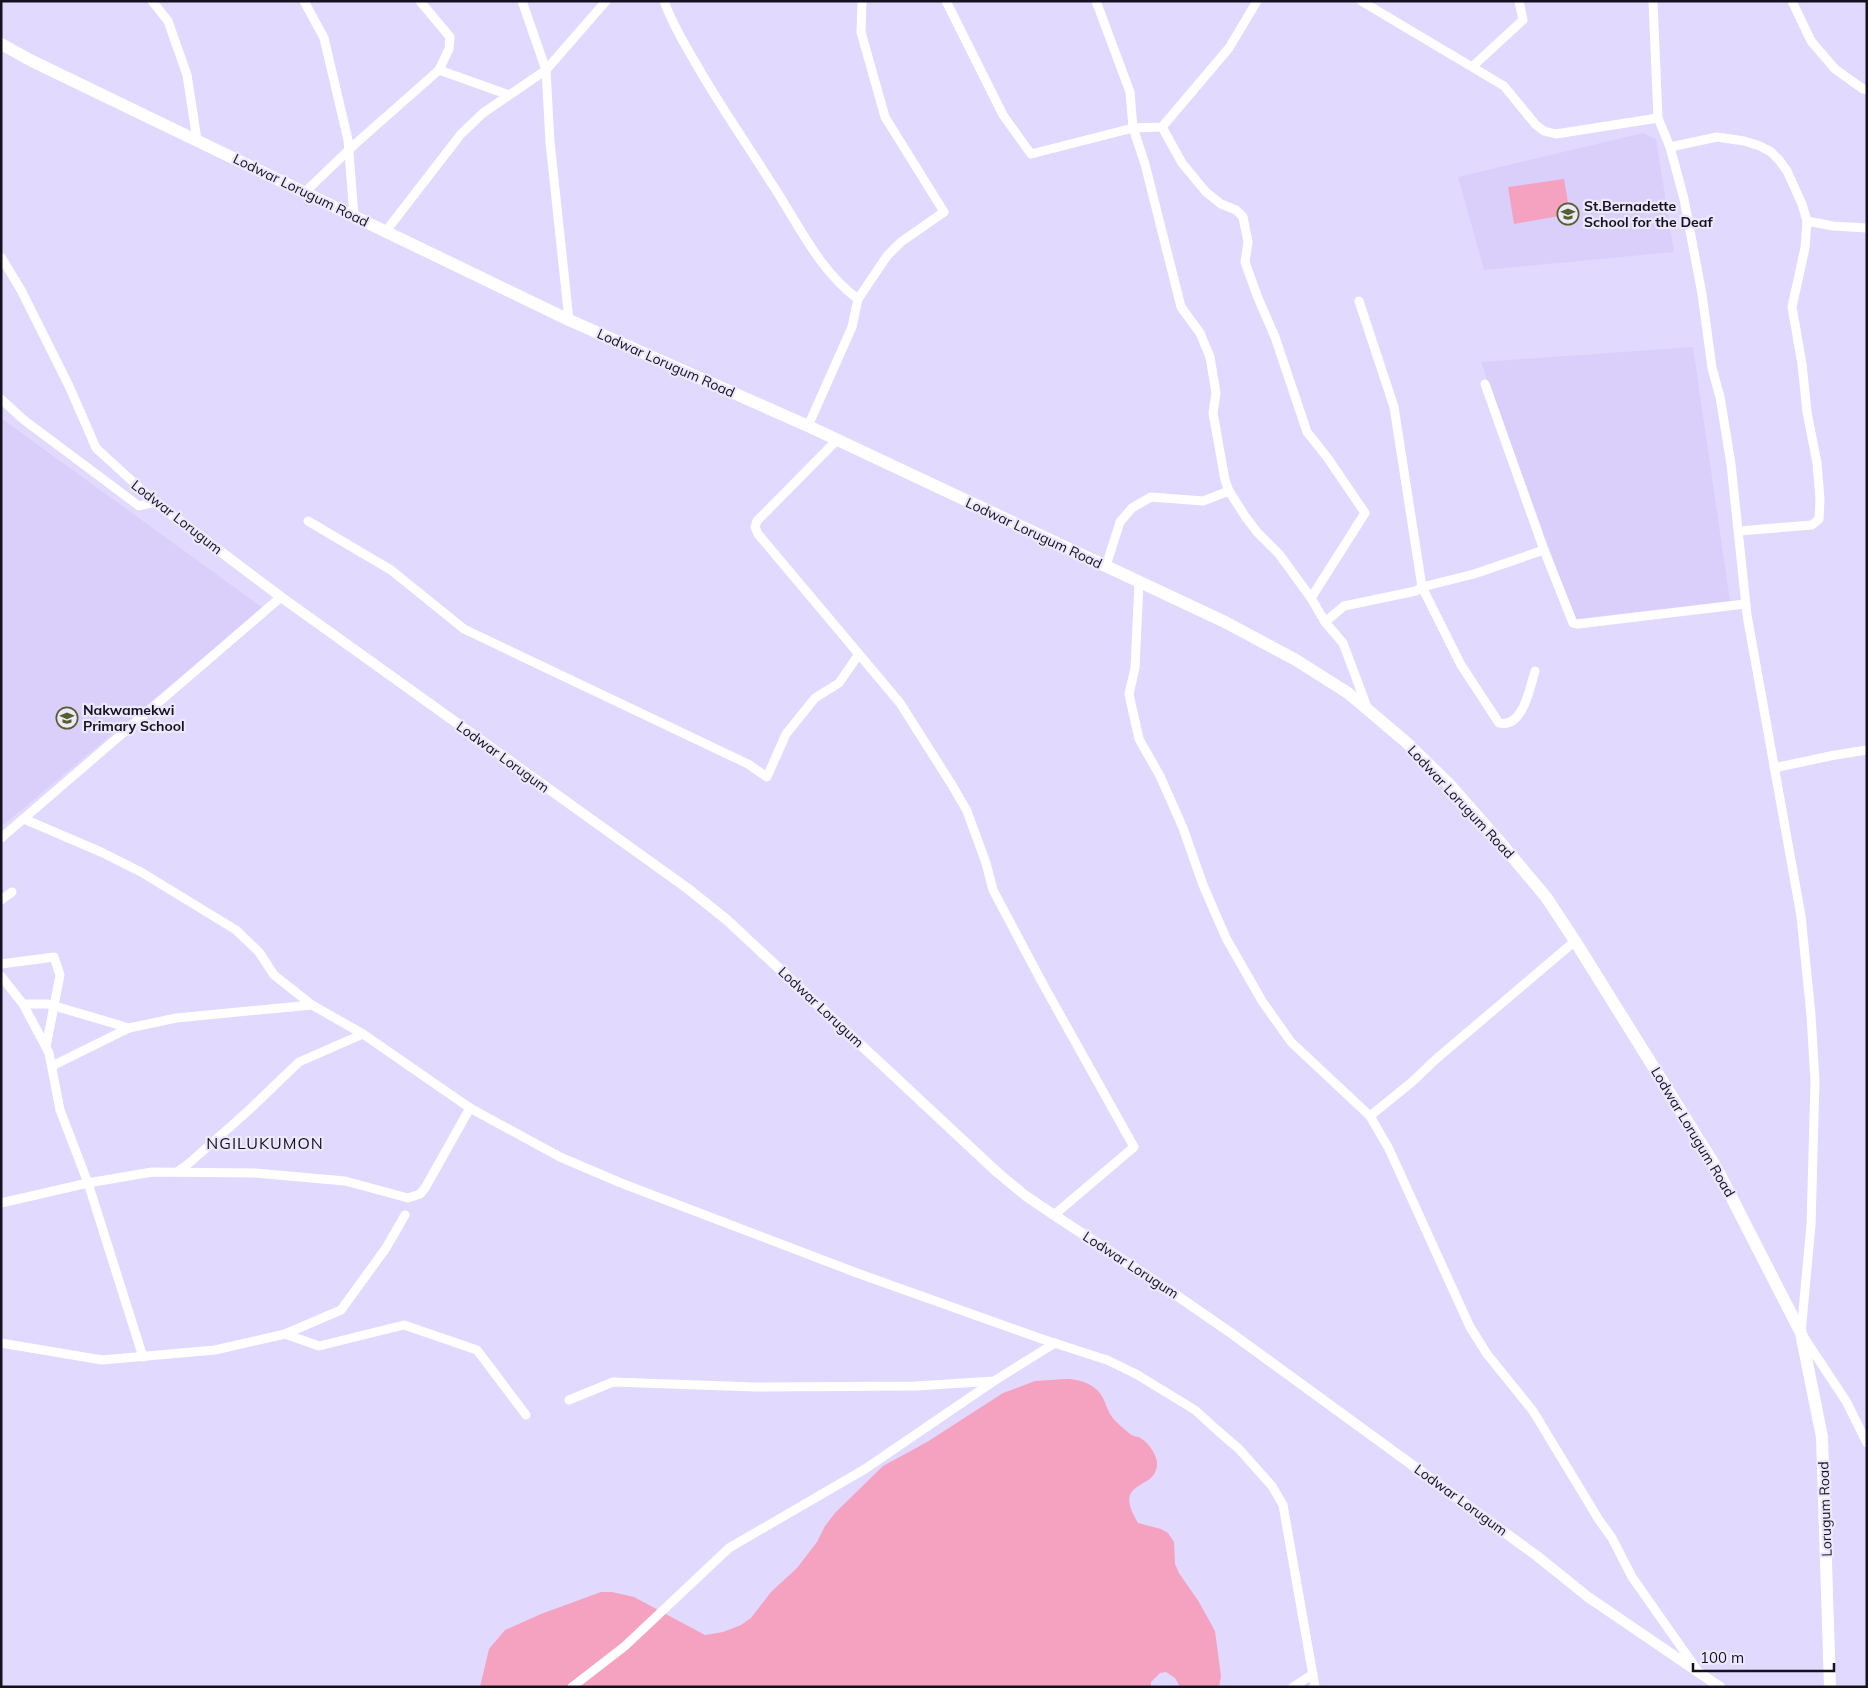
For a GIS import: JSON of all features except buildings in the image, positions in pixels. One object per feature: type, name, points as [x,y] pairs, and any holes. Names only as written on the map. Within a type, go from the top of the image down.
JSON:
[{"type":"main road","name":"Lodwar Lorugum Road","points":[[1,44],[569,320],[808,426],[1225,622],[1296,660],[1348,693],[1406,742],[1449,784],[1546,897],[1717,1169],[1801,1333]]},
{"type":"main road","name":"Lorugum Road","points":[[1801,1333],[1822,1437],[1830,1687]]},
{"type":"street","points":[[152,1],[168,21],[187,75],[197,140]]},
{"type":"street","points":[[304,1],[324,38],[349,150],[354,216]]},
{"type":"street","points":[[305,192],[408,96],[439,70],[448,49],[450,37],[420,1]]},
{"type":"street","points":[[522,1],[546,70],[550,142],[569,320]]},
{"type":"street","points":[[386,232],[461,134],[483,114],[546,70],[606,1]]},
{"type":"street","points":[[664,1],[671,21],[708,84],[814,252],[846,290],[858,299]]},
{"type":"street","points":[[808,426],[852,328],[858,299],[888,256],[901,242],[944,212],[886,117],[861,32],[862,1]]},
{"type":"street","points":[[946,1],[1003,115],[1031,154],[1133,128],[1162,127],[1229,48],[1257,1]]},
{"type":"street","points":[[1096,1],[1130,92],[1133,128],[1181,307],[1200,333],[1210,357],[1216,393],[1213,413],[1225,480],[1229,491],[1244,516],[1279,554],[1311,598],[1325,622],[1343,643],[1366,707]]},
{"type":"street","points":[[1361,1],[1504,86],[1536,125],[1544,131],[1556,134],[1658,118]]},
{"type":"street","points":[[1473,66],[1523,20],[1519,1]]},
{"type":"street","points":[[1653,1],[1658,118],[1670,147],[1684,198],[1702,294],[1712,368],[1720,397],[1731,464],[1745,604],[1801,916],[1811,1015],[1815,1081],[1811,1225],[1801,1333],[1846,1401],[1867,1443]]},
{"type":"street","points":[[1792,1],[1811,41],[1835,69],[1867,90]]},
{"type":"street","points":[[439,70],[509,95]]},
{"type":"street","points":[[1162,127],[1182,163],[1206,192],[1221,204],[1236,210],[1243,217],[1248,242],[1245,262],[1275,337],[1307,432],[1327,457],[1365,513],[1311,598]]},
{"type":"street","points":[[1670,147],[1717,137],[1744,141],[1760,146],[1771,152],[1786,171],[1802,204],[1807,221],[1805,248],[1792,307],[1802,364],[1807,412],[1817,463],[1820,514],[1812,525],[1739,530]]},
{"type":"street","points":[[1807,221],[1833,226],[1867,228]]},
{"type":"street","name":"Lodwar Lorugum","points":[[1,257],[21,290],[96,448],[155,502],[281,597],[686,888],[727,920],[998,1173],[1026,1196],[1174,1293],[1231,1333],[1529,1550],[1588,1597],[1720,1687]]},
{"type":"street","points":[[1359,301],[1394,408],[1422,587],[1461,665],[1500,723],[1506,724],[1518,717],[1535,671]]},
{"type":"street","points":[[1485,384],[1544,550],[1573,622],[1578,624],[1745,604]]},
{"type":"street","points":[[1,399],[24,420],[139,506],[155,502]]},
{"type":"street","points":[[838,440],[757,521],[755,527],[758,534],[900,703],[952,785],[967,811],[986,863],[993,890],[1134,1147],[1054,1215]]},
{"type":"street","points":[[1106,566],[1120,522],[1138,504],[1151,497],[1203,501],[1229,491]]},
{"type":"street","points":[[308,521],[391,570],[464,629],[748,764],[767,776],[786,734],[815,698],[838,683],[859,654]]},
{"type":"street","points":[[1325,622],[1344,606],[1416,591],[1422,587],[1474,574],[1544,550]]},
{"type":"street","points":[[1139,582],[1135,668],[1128,694],[1139,739],[1160,776],[1183,828],[1203,885],[1226,938],[1262,1001],[1291,1042],[1370,1116],[1393,1156],[1470,1327],[1487,1354],[1533,1412],[1584,1497],[1612,1538],[1632,1577],[1701,1674]]},
{"type":"street","points":[[1,838],[281,597]]},
{"type":"street","points":[[1774,768],[1835,754],[1867,750]]},
{"type":"street","points":[[24,819],[133,868],[236,930],[259,952],[274,975],[312,1005],[363,1034],[470,1108],[560,1157],[621,1183],[857,1273],[1107,1360],[1150,1382],[1195,1410],[1239,1450],[1272,1486],[1283,1505],[1315,1687]]},
{"type":"street","points":[[1,900],[12,892]]},
{"type":"street","points":[[1370,1116],[1575,941]]},
{"type":"street","points":[[1,964],[54,957],[60,976],[46,1047]]},
{"type":"street","points":[[1,976],[23,1004],[49,1053],[60,1110],[88,1183],[143,1357]]},
{"type":"street","points":[[23,1004],[54,1006],[129,1028]]},
{"type":"street","points":[[52,1066],[129,1028],[176,1018],[312,1005]]},
{"type":"street","points":[[176,1172],[187,1165],[248,1111],[299,1062],[363,1034]]},
{"type":"street","points":[[1,1203],[88,1183],[152,1172],[254,1173],[345,1181],[408,1198],[420,1194],[470,1108]]},
{"type":"street","points":[[1,1343],[102,1360],[215,1350],[284,1334],[341,1310],[386,1248],[406,1215]]},
{"type":"street","points":[[284,1334],[319,1346],[404,1325],[477,1350],[526,1415]]},
{"type":"street","points":[[572,1687],[625,1646],[729,1548],[865,1469],[994,1381],[1055,1343]]},
{"type":"street","points":[[570,1400],[612,1382],[755,1388],[916,1386],[994,1381]]},
{"type":"street","points":[[1293,1687],[1313,1674]]},
{"type":"shaded area","name":"St.Bernadette School for the Deaf","points":[[1643,133],[1656,139],[1674,252],[1484,270],[1458,177]]},
{"type":"shaded area","points":[[1564,179],[1570,214],[1514,224],[1508,187]]},
{"type":"shaded area","points":[[1693,347],[1730,601],[1575,619],[1481,362]]},
{"type":"shaded area","name":"Nakwamekwi Primary School","points":[[1,418],[263,608],[1,827]]},
{"type":"shaded area","points":[[1066,1379],[1089,1384],[1096,1389],[1114,1419],[1131,1434],[1145,1441],[1155,1454],[1157,1465],[1155,1473],[1132,1492],[1129,1499],[1131,1509],[1138,1523],[1161,1529],[1168,1533],[1174,1542],[1175,1564],[1179,1573],[1199,1602],[1215,1631],[1221,1676],[1219,1687],[1180,1687],[1175,1678],[1166,1672],[1160,1673],[1151,1682],[1151,1687],[480,1687],[489,1649],[505,1630],[541,1614],[601,1592],[612,1592],[634,1597],[705,1635],[723,1632],[741,1625],[751,1618],[771,1592],[797,1568],[817,1542],[825,1526],[835,1513],[883,1466],[927,1442],[1003,1393],[1035,1381]]},
{"type":"place","name":"St.Bernadette School for the Deaf","points":[[1568,214]]},
{"type":"place","name":"Nakwamekwi Primary School","points":[[67,718]]},
{"type":"district","name":"NGILUKUMON","points":[[265,1143]]}]
